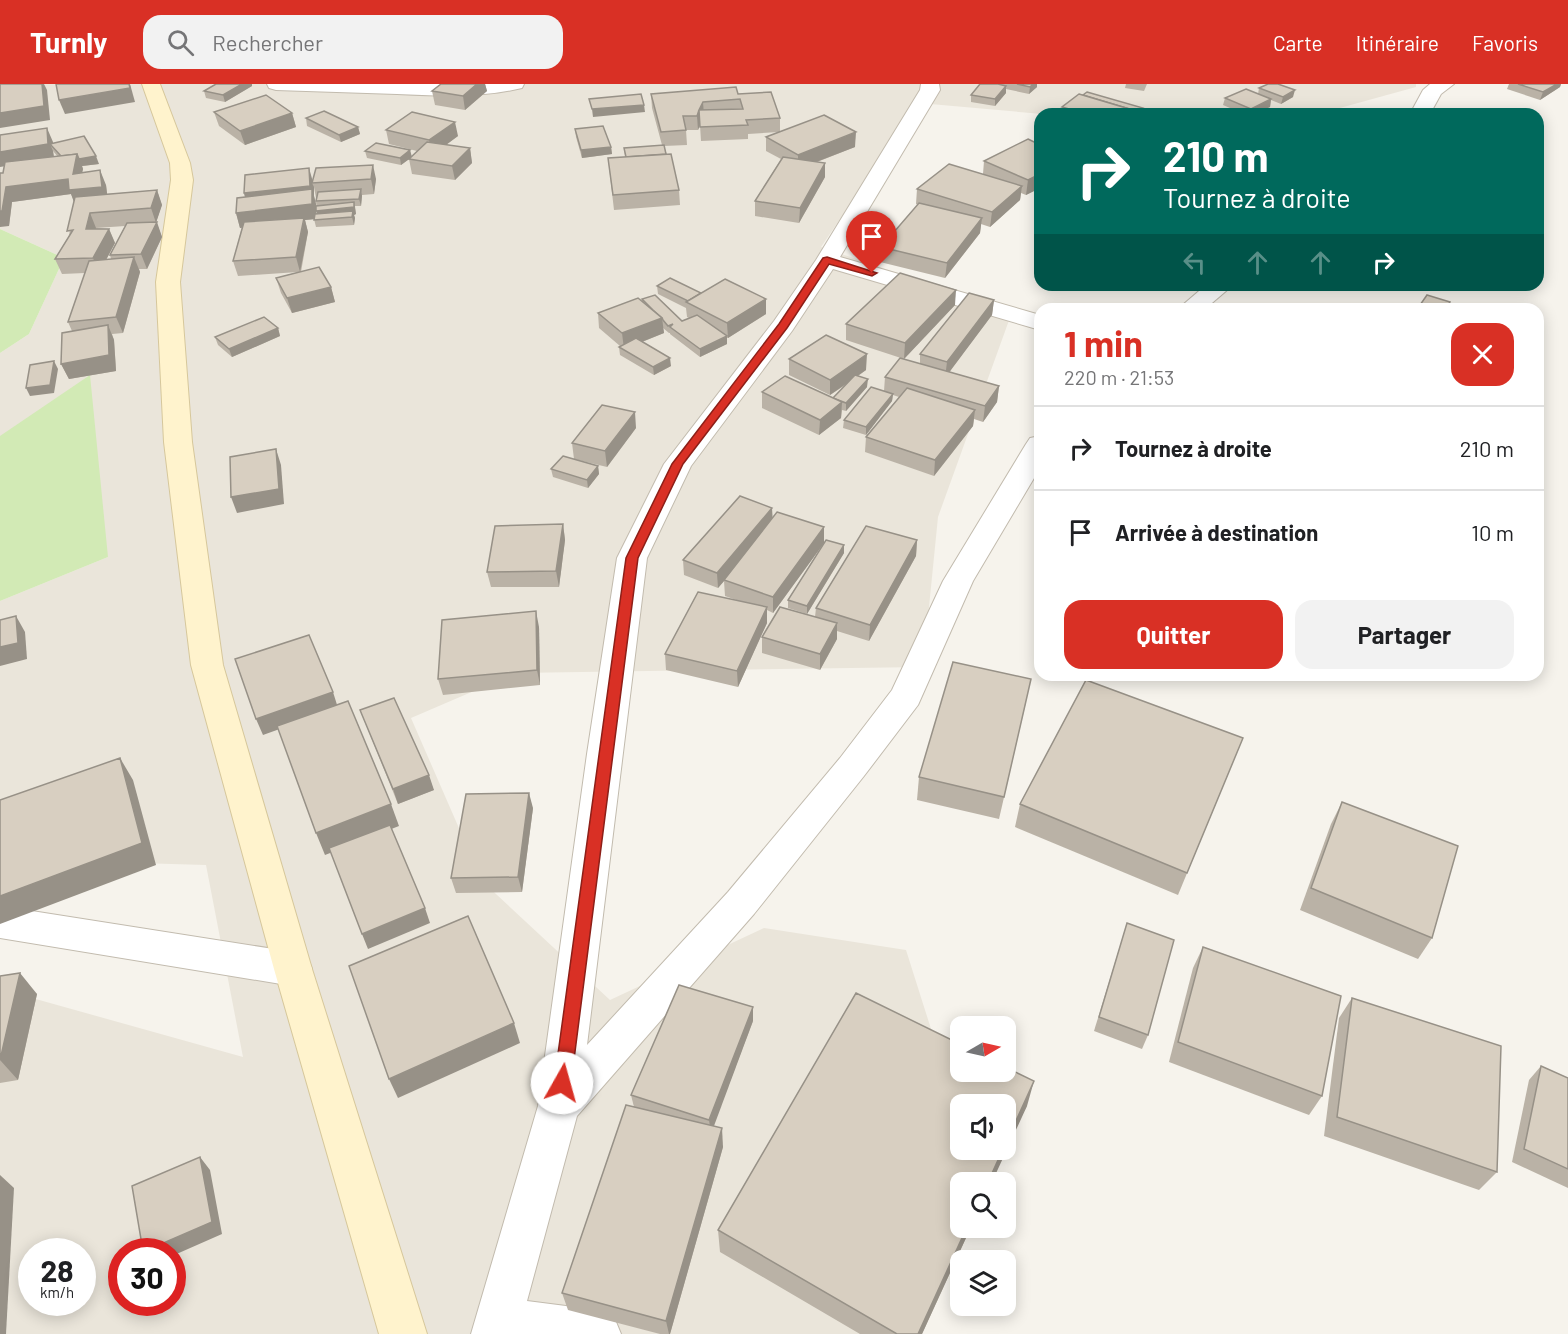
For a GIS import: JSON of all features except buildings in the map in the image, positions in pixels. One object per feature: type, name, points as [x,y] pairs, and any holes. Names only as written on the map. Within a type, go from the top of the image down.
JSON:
[{"type":"street","points":[[151,84],[181,171],[168,282],[178,442],[207,665],[293,969],[403,1334]]},
{"type":"street","points":[[276,84],[443,90],[477,89],[515,84]]},
{"type":"street","points":[[597,1334],[497,1327],[559,1106],[604,754],[632,558],[678,464],[783,326],[827,260],[930,90],[930,84]]},
{"type":"street","points":[[1423,108],[1433,90],[1445,84]]},
{"type":"street","points":[[827,260],[1034,321]]},
{"type":"street","points":[[1198,303],[1213,291]]},
{"type":"street","points":[[559,1106],[741,903],[852,767],[906,696],[958,580],[1034,454]]},
{"type":"street","points":[[0,922],[293,969]]},
{"type":"shaded area","points":[[0,84],[1416,84],[1416,87],[1340,108],[1034,108],[1034,113],[919,103],[821,247],[1012,312],[938,517],[923,667],[516,673],[411,718],[482,881],[610,1000],[764,928],[906,950],[952,1094],[950,1132],[884,1334],[0,1334],[0,989],[243,1057],[206,865],[0,859],[0,601],[108,557],[0,436],[0,353],[29,334],[64,258],[0,229]]},
{"type":"green space","points":[[0,229],[64,258],[29,334],[0,353]]},
{"type":"green space","points":[[90,375],[108,557],[0,601],[0,436]]},
{"type":"route","points":[[562,1083],[604,754],[632,558],[678,464],[783,326],[827,260],[872,273]]}]
